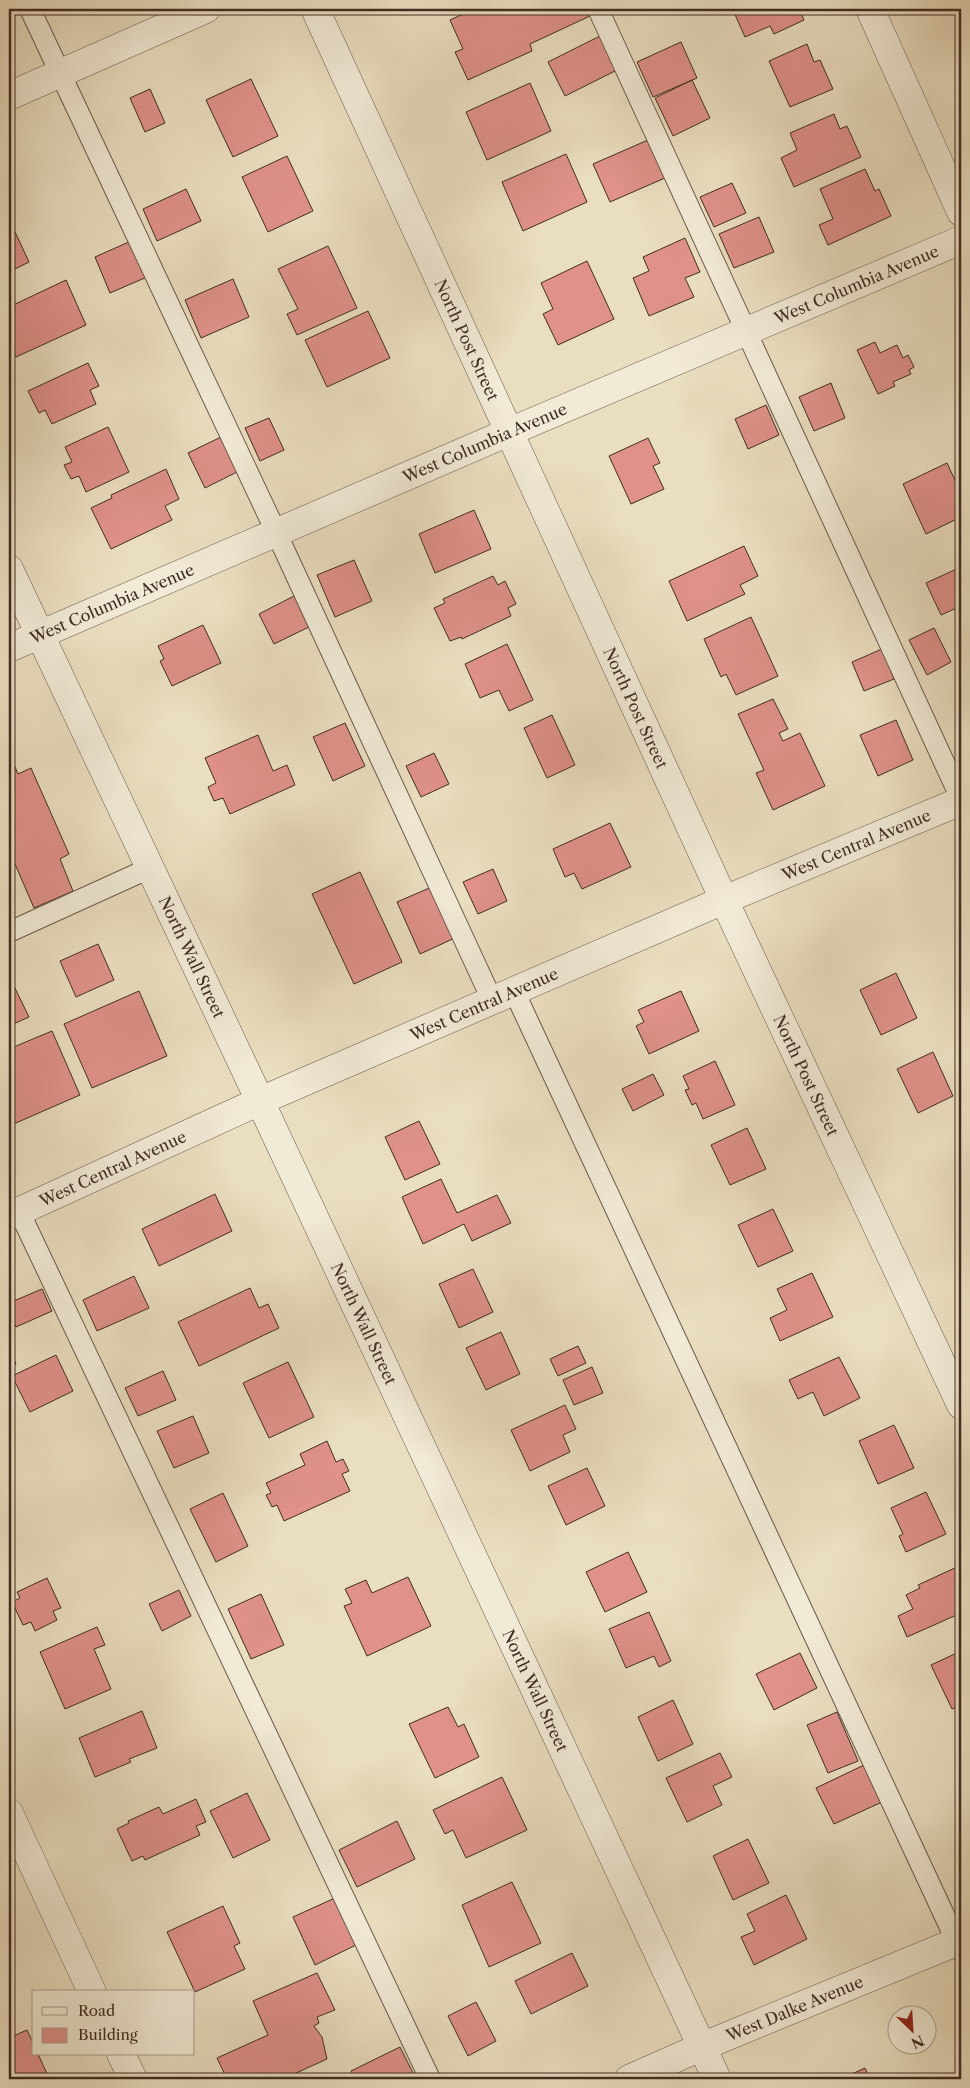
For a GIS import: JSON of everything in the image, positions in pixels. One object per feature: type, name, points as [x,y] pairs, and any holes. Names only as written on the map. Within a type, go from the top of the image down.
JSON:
[{"type":"street","points":[[9,96],[206,9]]},
{"type":"street","name":"North Post Street","points":[[315,9],[724,900],[961,1405]]},
{"type":"street","points":[[870,9],[961,212]]},
{"type":"street","name":"West Columbia Avenue","points":[[9,648],[509,432],[961,240]]},
{"type":"street","name":"North Wall Street","points":[[9,569],[717,2079]]},
{"type":"street","name":"West Central Avenue","points":[[14,1213],[260,1101],[503,995],[961,800]]},
{"type":"street","points":[[9,1813],[91,1990]]},
{"type":"street","name":"West Dalke Avenue","points":[[630,2079],[701,2047],[960,1944]]},
{"type":"street","points":[[122,2056],[133,2079]]},
{"type":"lane","points":[[30,9],[276,532],[503,995],[960,1944]]},
{"type":"lane","points":[[598,9],[961,800]]},
{"type":"lane","points":[[9,932],[150,868]]},
{"type":"lane","points":[[14,1213],[430,2079]]},
{"type":"building","points":[[474,9],[587,9],[590,16],[530,44],[532,51],[468,80],[455,52],[463,49],[450,20]]},
{"type":"building","points":[[799,9],[804,20],[774,34],[770,26],[745,37],[733,10]]},
{"type":"building","points":[[600,36],[617,70],[565,96],[548,62]]},
{"type":"building","points":[[681,42],[697,78],[653,97],[637,62]]},
{"type":"building","points":[[807,44],[814,62],[820,60],[833,89],[790,107],[769,61]]},
{"type":"building","points":[[251,79],[278,136],[233,157],[206,100]]},
{"type":"building","points":[[692,80],[710,118],[673,136],[655,98]]},
{"type":"building","points":[[530,83],[551,131],[487,160],[466,112]]},
{"type":"building","points":[[150,89],[165,123],[145,132],[130,98]]},
{"type":"building","points":[[834,114],[840,129],[847,126],[861,157],[794,187],[781,158],[797,150],[790,133]]},
{"type":"building","points":[[648,140],[665,178],[610,202],[593,164]]},
{"type":"building","points":[[566,154],[587,202],[523,231],[502,182]]},
{"type":"building","points":[[287,156],[313,211],[268,232],[242,177]]},
{"type":"building","points":[[865,169],[875,191],[879,189],[891,216],[828,245],[819,225],[833,219],[820,189]]},
{"type":"building","points":[[732,183],[746,213],[714,227],[700,197]]},
{"type":"building","points":[[186,189],[201,221],[157,241],[143,209]]},
{"type":"building","points":[[759,217],[774,252],[734,268],[719,234]]},
{"type":"building","points":[[9,222],[29,262],[9,272]]},
{"type":"building","points":[[685,238],[700,272],[685,278],[694,297],[649,316],[633,278],[649,271],[643,257]]},
{"type":"building","points":[[131,241],[147,277],[110,293],[95,257]]},
{"type":"building","points":[[328,246],[357,308],[297,335],[287,314],[298,309],[278,269]]},
{"type":"building","points":[[587,261],[614,319],[558,345],[543,314],[553,309],[541,283]]},
{"type":"building","points":[[233,279],[249,317],[201,338],[185,300]]},
{"type":"building","points":[[66,280],[86,325],[16,357],[9,342],[9,307]]},
{"type":"building","points":[[368,311],[390,358],[327,387],[305,340]]},
{"type":"building","points":[[875,342],[880,353],[897,345],[903,358],[908,355],[914,367],[909,370],[911,374],[893,382],[895,386],[878,394],[857,350]]},
{"type":"building","points":[[88,363],[99,386],[90,390],[96,404],[52,424],[45,410],[39,413],[28,391]]},
{"type":"building","points":[[831,383],[845,418],[814,431],[799,397]]},
{"type":"building","points":[[766,405],[779,435],[748,449],[735,419]]},
{"type":"building","points":[[269,418],[284,450],[260,461],[245,428]]},
{"type":"building","points":[[108,427],[129,472],[86,492],[79,476],[71,479],[64,465],[72,462],[65,447]]},
{"type":"building","points":[[221,437],[239,471],[205,488],[188,453]]},
{"type":"building","points":[[648,438],[660,463],[653,466],[664,489],[631,504],[609,456]]},
{"type":"building","points":[[947,463],[961,493],[961,517],[926,534],[903,484]]},
{"type":"building","points":[[166,469],[179,499],[165,506],[172,520],[111,549],[91,508],[112,498],[111,495]]},
{"type":"building","points":[[474,510],[491,549],[435,573],[419,534]]},
{"type":"building","points":[[744,546],[758,576],[740,585],[745,594],[687,621],[669,581]]},
{"type":"building","points":[[354,560],[372,601],[335,617],[317,575]]},
{"type":"building","points":[[961,567],[961,606],[941,615],[926,583]]},
{"type":"building","points":[[493,576],[498,585],[505,581],[516,604],[508,608],[511,616],[462,639],[461,637],[450,641],[434,608],[445,603],[443,599]]},
{"type":"building","points":[[296,595],[311,626],[274,644],[259,614]]},
{"type":"building","points":[[751,617],[778,676],[736,695],[726,674],[721,677],[704,639]]},
{"type":"building","points":[[203,625],[221,663],[172,686],[160,661],[164,659],[158,646]]},
{"type":"building","points":[[934,628],[951,662],[927,675],[909,640]]},
{"type":"building","points":[[507,644],[533,700],[509,711],[499,690],[480,698],[465,664]]},
{"type":"building","points":[[882,649],[894,679],[864,691],[852,662]]},
{"type":"building","points":[[773,699],[788,729],[779,733],[783,741],[800,733],[825,786],[773,810],[756,773],[764,770],[738,714]]},
{"type":"building","points":[[552,715],[575,765],[547,778],[524,728]]},
{"type":"building","points":[[896,720],[913,760],[878,776],[860,735]]},
{"type":"building","points":[[345,723],[365,766],[333,781],[313,737]]},
{"type":"building","points":[[258,735],[273,771],[287,765],[295,785],[230,814],[223,798],[214,801],[208,787],[216,783],[205,758]]},
{"type":"building","points":[[9,752],[18,774],[31,768],[69,854],[60,859],[73,891],[34,908],[9,850]]},
{"type":"building","points":[[434,753],[449,784],[421,797],[406,766]]},
{"type":"building","points":[[610,823],[631,867],[582,889],[574,873],[565,877],[553,849]]},
{"type":"building","points":[[493,869],[507,901],[478,914],[463,882]]},
{"type":"building","points":[[360,872],[402,962],[354,984],[312,894]]},
{"type":"building","points":[[434,886],[457,937],[420,954],[397,902]]},
{"type":"building","points":[[98,944],[114,980],[76,997],[60,961]]},
{"type":"building","points":[[896,973],[917,1018],[881,1035],[860,990]]},
{"type":"building","points":[[12,982],[29,1017],[9,1026],[9,983]]},
{"type":"building","points":[[139,991],[167,1056],[92,1088],[64,1024]]},
{"type":"building","points":[[681,991],[699,1031],[649,1054],[636,1026],[644,1022],[638,1010]]},
{"type":"building","points":[[52,1031],[80,1095],[9,1126],[9,1049]]},
{"type":"building","points":[[933,1052],[953,1096],[918,1113],[897,1069]]},
{"type":"building","points":[[715,1061],[735,1105],[703,1119],[696,1103],[692,1105],[685,1090],[689,1089],[683,1076]]},
{"type":"building","points":[[653,1074],[664,1095],[633,1111],[622,1089]]},
{"type":"building","points":[[419,1121],[440,1164],[405,1180],[385,1137]]},
{"type":"building","points":[[747,1128],[766,1169],[730,1185],[711,1145]]},
{"type":"building","points":[[441,1179],[457,1213],[497,1195],[511,1223],[472,1241],[464,1224],[423,1244],[402,1197]]},
{"type":"building","points":[[215,1194],[232,1231],[159,1266],[142,1229]]},
{"type":"building","points":[[773,1209],[793,1251],[758,1267],[738,1225]]},
{"type":"building","points":[[473,1269],[493,1312],[459,1328],[439,1284]]},
{"type":"building","points":[[812,1273],[833,1317],[780,1341],[770,1318],[787,1310],[777,1289]]},
{"type":"building","points":[[134,1276],[149,1308],[97,1331],[83,1300]]},
{"type":"building","points":[[250,1288],[259,1308],[268,1304],[279,1328],[199,1366],[178,1322]]},
{"type":"building","points":[[42,1289],[52,1311],[16,1327],[9,1310],[9,1303]]},
{"type":"building","points":[[501,1332],[520,1374],[486,1390],[466,1348]]},
{"type":"building","points":[[578,1346],[586,1363],[558,1376],[550,1359]]},
{"type":"building","points":[[9,1348],[16,1364],[9,1367]]},
{"type":"building","points":[[56,1355],[73,1391],[30,1412],[12,1376]]},
{"type":"building","points":[[839,1357],[860,1398],[824,1416],[813,1392],[798,1399],[789,1380]]},
{"type":"building","points":[[288,1362],[314,1417],[269,1438],[243,1383]]},
{"type":"building","points":[[592,1367],[603,1393],[574,1405],[563,1380]]},
{"type":"building","points":[[163,1371],[176,1400],[138,1416],[125,1388]]},
{"type":"building","points":[[565,1405],[576,1429],[563,1435],[570,1452],[530,1471],[511,1430]]},
{"type":"building","points":[[193,1416],[209,1453],[174,1468],[157,1431]]},
{"type":"building","points":[[894,1425],[914,1468],[878,1484],[859,1441]]},
{"type":"building","points":[[327,1441],[336,1462],[343,1459],[349,1471],[342,1474],[350,1491],[284,1521],[277,1505],[272,1507],[266,1495],[271,1493],[266,1483],[305,1465],[300,1454]]},
{"type":"building","points":[[587,1468],[605,1506],[566,1525],[548,1486]]},
{"type":"building","points":[[926,1492],[946,1534],[906,1552],[899,1536],[903,1534],[891,1508]]},
{"type":"building","points":[[223,1493],[248,1546],[216,1562],[190,1509]]},
{"type":"building","points":[[628,1552],[647,1592],[605,1612],[586,1572]]},
{"type":"building","points":[[959,1566],[961,1571],[961,1613],[907,1637],[898,1616],[913,1609],[906,1595],[920,1588],[918,1585]]},
{"type":"building","points":[[408,1577],[431,1626],[367,1656],[344,1606],[352,1603],[345,1589],[366,1580],[372,1593]]},
{"type":"building","points":[[47,1578],[61,1608],[53,1611],[57,1620],[35,1631],[31,1622],[23,1625],[12,1602],[20,1598],[17,1592]]},
{"type":"building","points":[[179,1590],[191,1616],[162,1631],[149,1604]]},
{"type":"building","points":[[261,1594],[284,1645],[251,1659],[228,1609]]},
{"type":"building","points":[[649,1612],[671,1661],[659,1667],[654,1656],[626,1668],[609,1629]]},
{"type":"building","points":[[97,1627],[105,1645],[94,1649],[111,1689],[65,1709],[40,1652]]},
{"type":"building","points":[[961,1651],[961,1705],[952,1709],[931,1665]]},
{"type":"building","points":[[800,1653],[817,1688],[774,1710],[756,1674]]},
{"type":"building","points":[[673,1700],[693,1744],[658,1761],[638,1717]]},
{"type":"building","points":[[448,1707],[458,1727],[464,1724],[479,1757],[435,1778],[409,1724]]},
{"type":"building","points":[[142,1711],[157,1748],[129,1759],[131,1762],[95,1777],[79,1738]]},
{"type":"building","points":[[837,1712],[858,1761],[828,1773],[807,1725]]},
{"type":"building","points":[[720,1753],[732,1777],[713,1786],[722,1805],[687,1822],[666,1778]]},
{"type":"building","points":[[864,1765],[882,1802],[834,1824],[816,1788]]},
{"type":"building","points":[[502,1777],[527,1830],[466,1858],[453,1830],[445,1834],[433,1810]]},
{"type":"building","points":[[247,1793],[270,1840],[233,1858],[210,1811]]},
{"type":"building","points":[[196,1799],[206,1822],[196,1826],[200,1835],[145,1860],[143,1856],[132,1861],[117,1829],[129,1823],[128,1821],[159,1807],[163,1814]]},
{"type":"building","points":[[397,1821],[415,1859],[357,1887],[339,1850]]},
{"type":"building","points":[[748,1839],[769,1883],[733,1900],[713,1856]]},
{"type":"building","points":[[512,1882],[541,1943],[489,1967],[462,1905]]},
{"type":"building","points":[[786,1895],[807,1939],[754,1965],[741,1937],[755,1931],[747,1914]]},
{"type":"building","points":[[337,1897],[358,1944],[315,1965],[293,1917]]},
{"type":"building","points":[[223,1906],[240,1943],[234,1946],[245,1969],[195,1992],[167,1932]]},
{"type":"building","points":[[572,1953],[588,1986],[531,2014],[515,1981]]},
{"type":"building","points":[[317,1973],[335,2010],[317,2017],[319,2023],[314,2026],[322,2037],[327,2059],[283,2079],[227,2079],[217,2058],[268,2035],[253,2001]]},
{"type":"building","points":[[476,2002],[496,2041],[468,2056],[448,2016]]},
{"type":"building","points":[[27,2030],[32,2041],[32,2056],[39,2056],[49,2078],[9,2079],[9,2038]]},
{"type":"building","points":[[400,2047],[416,2079],[356,2079],[351,2071]]},
{"type":"building","points":[[865,2068],[870,2079],[841,2079]]}]
